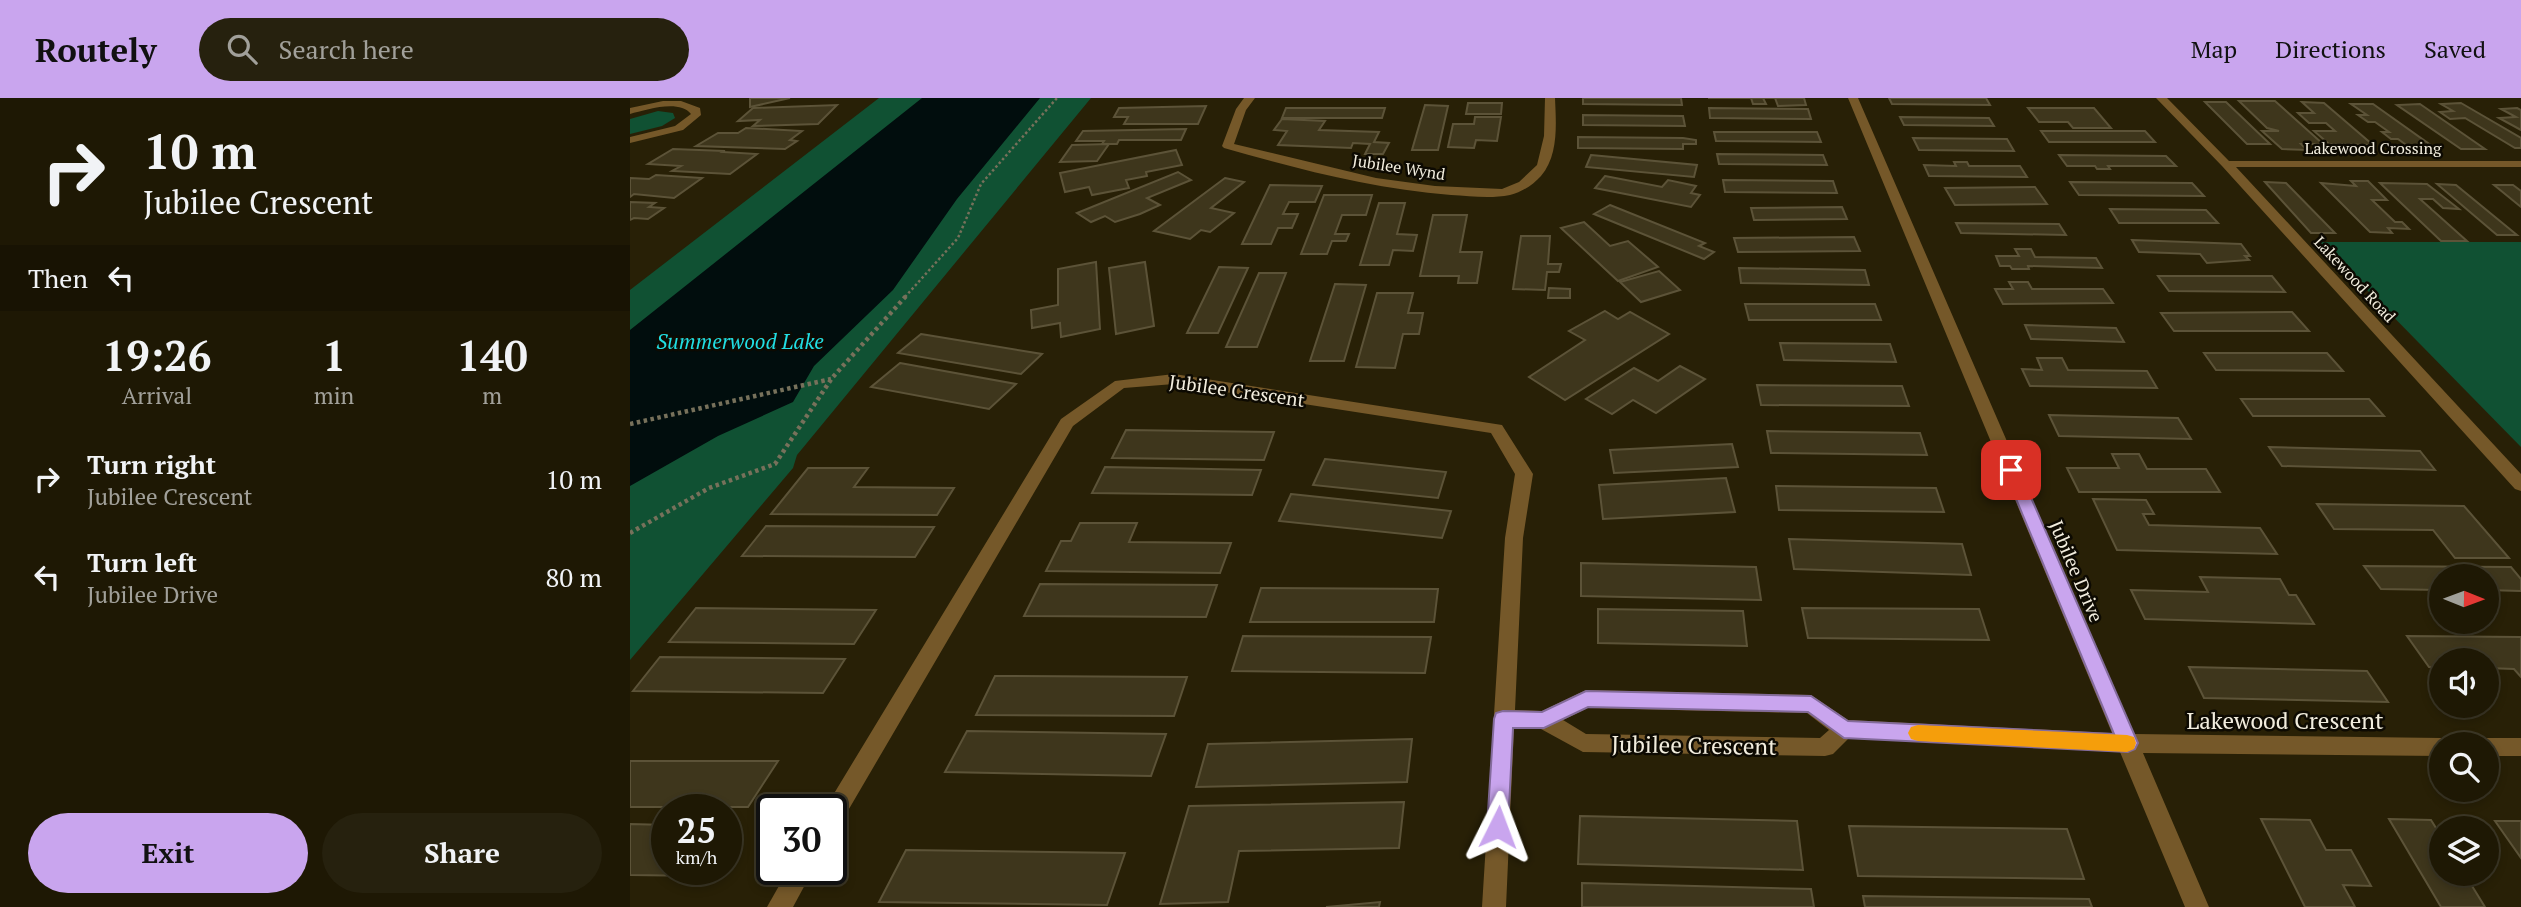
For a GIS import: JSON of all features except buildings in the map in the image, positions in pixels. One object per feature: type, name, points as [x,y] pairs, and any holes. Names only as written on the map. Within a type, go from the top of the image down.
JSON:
[{"type":"street","name":"Jubilee Wynd","points":[[1250,98],[1241,110],[1228,146],[1279,161],[1367,178],[1434,190],[1483,193],[1515,190],[1541,170],[1549,139],[1550,98]]},
{"type":"street","name":"Jubilee Drive","points":[[1853,98],[2197,907]]},
{"type":"street","name":"Lakewood Road","points":[[2161,98],[2226,164],[2521,485]]},
{"type":"street","points":[[630,111],[680,104],[696,110],[691,121],[664,134],[630,140]]},
{"type":"street","name":"Lakewood Crossing","points":[[2226,164],[2521,164]]},
{"type":"street","name":"Jubilee Crescent","points":[[846,794],[1067,423],[1120,384],[1174,379],[1496,429],[1524,474],[1514,537],[1494,907]]},
{"type":"street","name":"Jubilee Crescent","points":[[1503,719],[1544,720],[1586,699],[1811,704],[1844,729],[1825,747],[1583,743],[1544,720]]},
{"type":"street","points":[[1844,729],[2128,743]]},
{"type":"street","name":"Lakewood Crescent","points":[[2128,743],[2429,747]]},
{"type":"street","points":[[2499,747],[2521,747]]},
{"type":"street","points":[[779,907],[792,885]]},
{"type":"path","points":[[630,533],[709,488],[775,464],[832,378],[958,238],[981,184],[1057,98]]},
{"type":"path","points":[[630,424],[832,378]]},
{"type":"green space","points":[[879,98],[1091,98],[797,455],[793,468],[630,660],[630,290]]},
{"type":"green space","points":[[658,111],[673,113],[675,118],[662,126],[630,134],[630,119]]},
{"type":"green space","points":[[2320,242],[2521,242],[2521,447]]},
{"type":"water","name":"Summerwood Lake","points":[[922,98],[1040,98],[957,199],[893,290],[814,366],[793,402],[718,436],[630,486],[630,330]]},
{"type":"slow traffic","points":[[1918,733],[2127,743]]},
{"type":"route","points":[[1498,827],[1503,719],[1544,720],[1586,699],[1811,704],[1844,729],[2128,743],[2011,470]]}]
